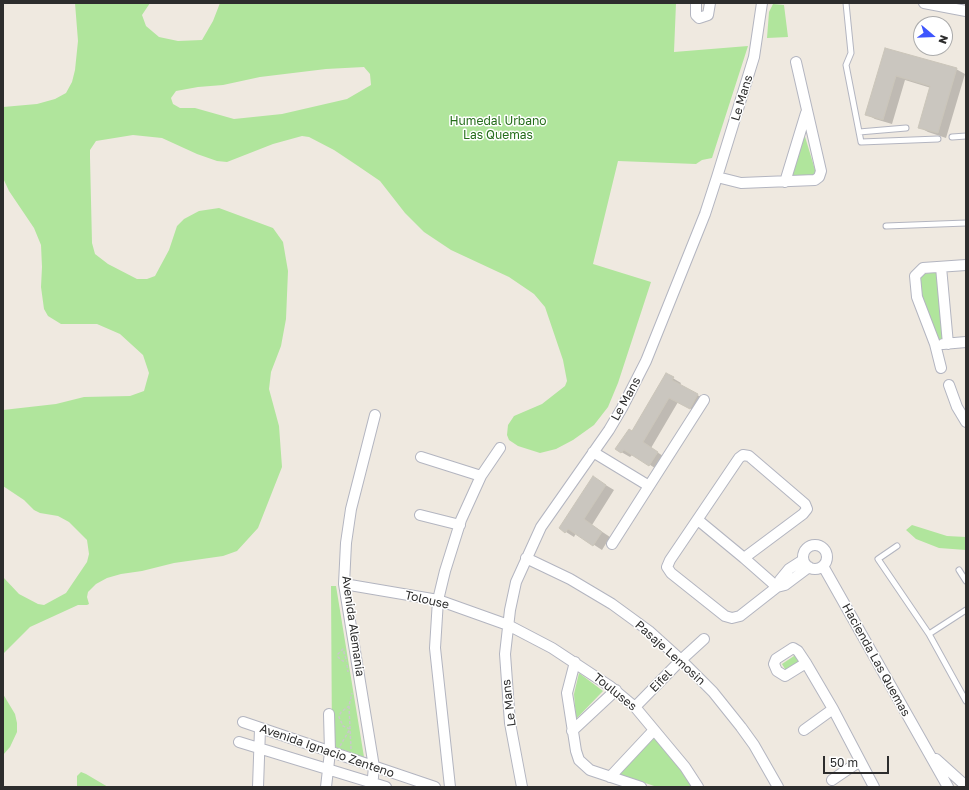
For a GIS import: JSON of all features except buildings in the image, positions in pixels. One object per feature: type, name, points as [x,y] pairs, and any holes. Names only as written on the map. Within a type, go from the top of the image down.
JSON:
[{"type":"street","points":[[696,3],[696,15],[699,18],[708,15],[710,3]]},
{"type":"street","name":"Le Mans","points":[[522,787],[506,687],[505,654],[513,595],[526,558],[541,527],[622,408],[646,361],[705,214],[717,177],[754,57],[762,3]]},
{"type":"street","points":[[924,3],[966,11]]},
{"type":"street","points":[[717,177],[735,182],[785,182],[815,180],[819,177],[821,171],[806,112],[796,62]]},
{"type":"street","points":[[785,182],[806,112]]},
{"type":"street","points":[[941,368],[935,344],[917,297],[915,276],[923,268],[966,265]]},
{"type":"street","points":[[941,267],[948,344]]},
{"type":"street","points":[[935,344],[966,342]]},
{"type":"street","points":[[949,385],[961,407],[966,422]]},
{"type":"street","points":[[612,544],[704,400]]},
{"type":"street","name":"Avenida Alemania","points":[[372,785],[374,767],[344,584],[346,543],[351,509],[375,415]]},
{"type":"street","points":[[450,787],[435,648],[438,600],[444,571],[460,524],[481,476],[500,448]]},
{"type":"street","points":[[593,452],[649,486]]},
{"type":"street","points":[[744,558],[803,514],[806,509],[805,504],[749,456],[743,455],[738,458],[670,560],[667,567],[671,573],[725,616],[732,618],[740,616],[777,587],[789,569],[806,563],[814,569],[823,566]]},
{"type":"street","points":[[421,457],[481,476]]},
{"type":"street","points":[[420,515],[460,524]]},
{"type":"street","points":[[698,520],[777,587]]},
{"type":"street","name":"Hacienda Las Quemas","points":[[806,563],[805,550],[814,545],[819,546],[826,552],[827,557],[823,566],[948,787]]},
{"type":"street","name":"Pasaje Lemosin","points":[[526,558],[570,579],[612,604],[649,631],[681,660],[712,692],[741,727],[754,745],[778,787]]},
{"type":"street","name":"Tolouse","points":[[344,584],[438,600],[508,624]]},
{"type":"street","name":"Touluses","points":[[508,624],[575,662],[616,690],[635,707],[685,767],[698,787]]},
{"type":"street","name":"Eifel","points":[[635,707],[704,639]]},
{"type":"street","points":[[575,662],[567,692],[576,751],[581,763],[590,770],[641,787]]},
{"type":"street","points":[[806,663],[833,708],[874,787]]},
{"type":"street","points":[[572,730],[616,690]]},
{"type":"street","points":[[804,730],[833,708]]},
{"type":"street","points":[[326,787],[333,753],[328,714]]},
{"type":"street","name":"Avenida Ignacio Zenteno","points":[[243,722],[435,787]]},
{"type":"street","points":[[258,787],[260,728]]},
{"type":"street","points":[[610,777],[654,730]]},
{"type":"street","name":"Avenida Ignacio Zenteno","points":[[238,742],[372,785],[386,787]]},
{"type":"street","points":[[930,754],[966,786]]},
{"type":"street","points":[[832,780],[860,761]]},
{"type":"lane","points":[[846,3],[852,52],[846,65],[862,142],[938,139]]},
{"type":"lane","points":[[859,132],[906,128]]},
{"type":"lane","points":[[952,137],[966,136]]},
{"type":"lane","points":[[886,226],[966,223]]},
{"type":"lane","points":[[896,546],[878,559],[929,634],[966,701]]},
{"type":"lane","points":[[959,570],[966,581]]},
{"type":"lane","points":[[929,634],[966,610]]},
{"type":"path","points":[[347,661],[343,661],[338,657],[338,654],[343,649],[347,661],[346,669],[350,674]]},
{"type":"path","points":[[351,759],[349,706],[352,689]]},
{"type":"path","points":[[349,706],[341,712],[339,718],[343,726],[350,729]]},
{"type":"path","points":[[333,753],[350,729]]},
{"type":"green space","name":"Humedal Urbano Las Quemas","points":[[75,3],[150,3],[142,15],[146,26],[159,37],[178,41],[202,40],[213,21],[220,3],[676,3],[674,52],[748,46],[712,158],[702,160],[696,164],[618,161],[593,264],[651,282],[618,383],[608,407],[594,425],[573,440],[556,449],[540,453],[518,446],[509,440],[507,435],[508,425],[514,416],[542,404],[565,386],[567,381],[563,360],[545,307],[534,294],[509,277],[451,250],[424,232],[405,213],[380,181],[334,150],[309,137],[302,136],[273,144],[227,162],[217,161],[197,154],[162,138],[133,135],[96,141],[90,150],[92,243],[95,254],[108,264],[137,279],[147,279],[155,276],[169,250],[177,226],[184,219],[199,211],[219,208],[273,228],[283,242],[288,271],[286,319],[281,346],[271,372],[269,389],[279,426],[282,467],[258,528],[237,551],[223,556],[174,563],[107,578],[96,584],[88,592],[87,597],[89,604],[78,605],[30,627],[3,654],[3,577],[19,594],[38,604],[44,605],[66,593],[87,562],[89,554],[87,540],[69,522],[58,516],[40,513],[34,510],[24,500],[3,486],[3,410],[56,404],[84,397],[130,396],[144,391],[149,373],[143,355],[120,334],[97,324],[61,324],[48,316],[44,309],[41,287],[41,245],[34,228],[9,191],[3,178],[3,107],[37,104],[55,99],[66,93],[72,82],[75,70],[78,41]],"holes":[[[364,67],[370,74],[371,85],[347,99],[282,114],[234,119],[195,108],[180,108],[173,104],[171,98],[176,91],[223,85],[260,77],[326,69]]]},
{"type":"green space","points":[[773,4],[784,5],[788,37],[767,38],[769,12]]},
{"type":"green space","points":[[803,130],[816,173],[811,178],[788,179]]},
{"type":"green space","points":[[937,272],[945,341],[938,340],[920,296],[919,279],[923,274]]},
{"type":"green space","points":[[912,525],[947,536],[966,537],[966,550],[939,548],[916,539],[906,530]]},
{"type":"green space","points":[[331,586],[336,586],[364,757],[332,746]]},
{"type":"green space","points":[[797,654],[804,664],[788,674],[782,664]]},
{"type":"green space","points":[[579,673],[603,691],[576,719],[574,694]]},
{"type":"green space","points":[[3,694],[15,714],[17,732],[10,747],[3,755]]},
{"type":"green space","points":[[653,735],[686,776],[692,787],[657,787],[619,774]]},
{"type":"green space","points":[[81,772],[108,787],[77,787],[77,776]]}]
